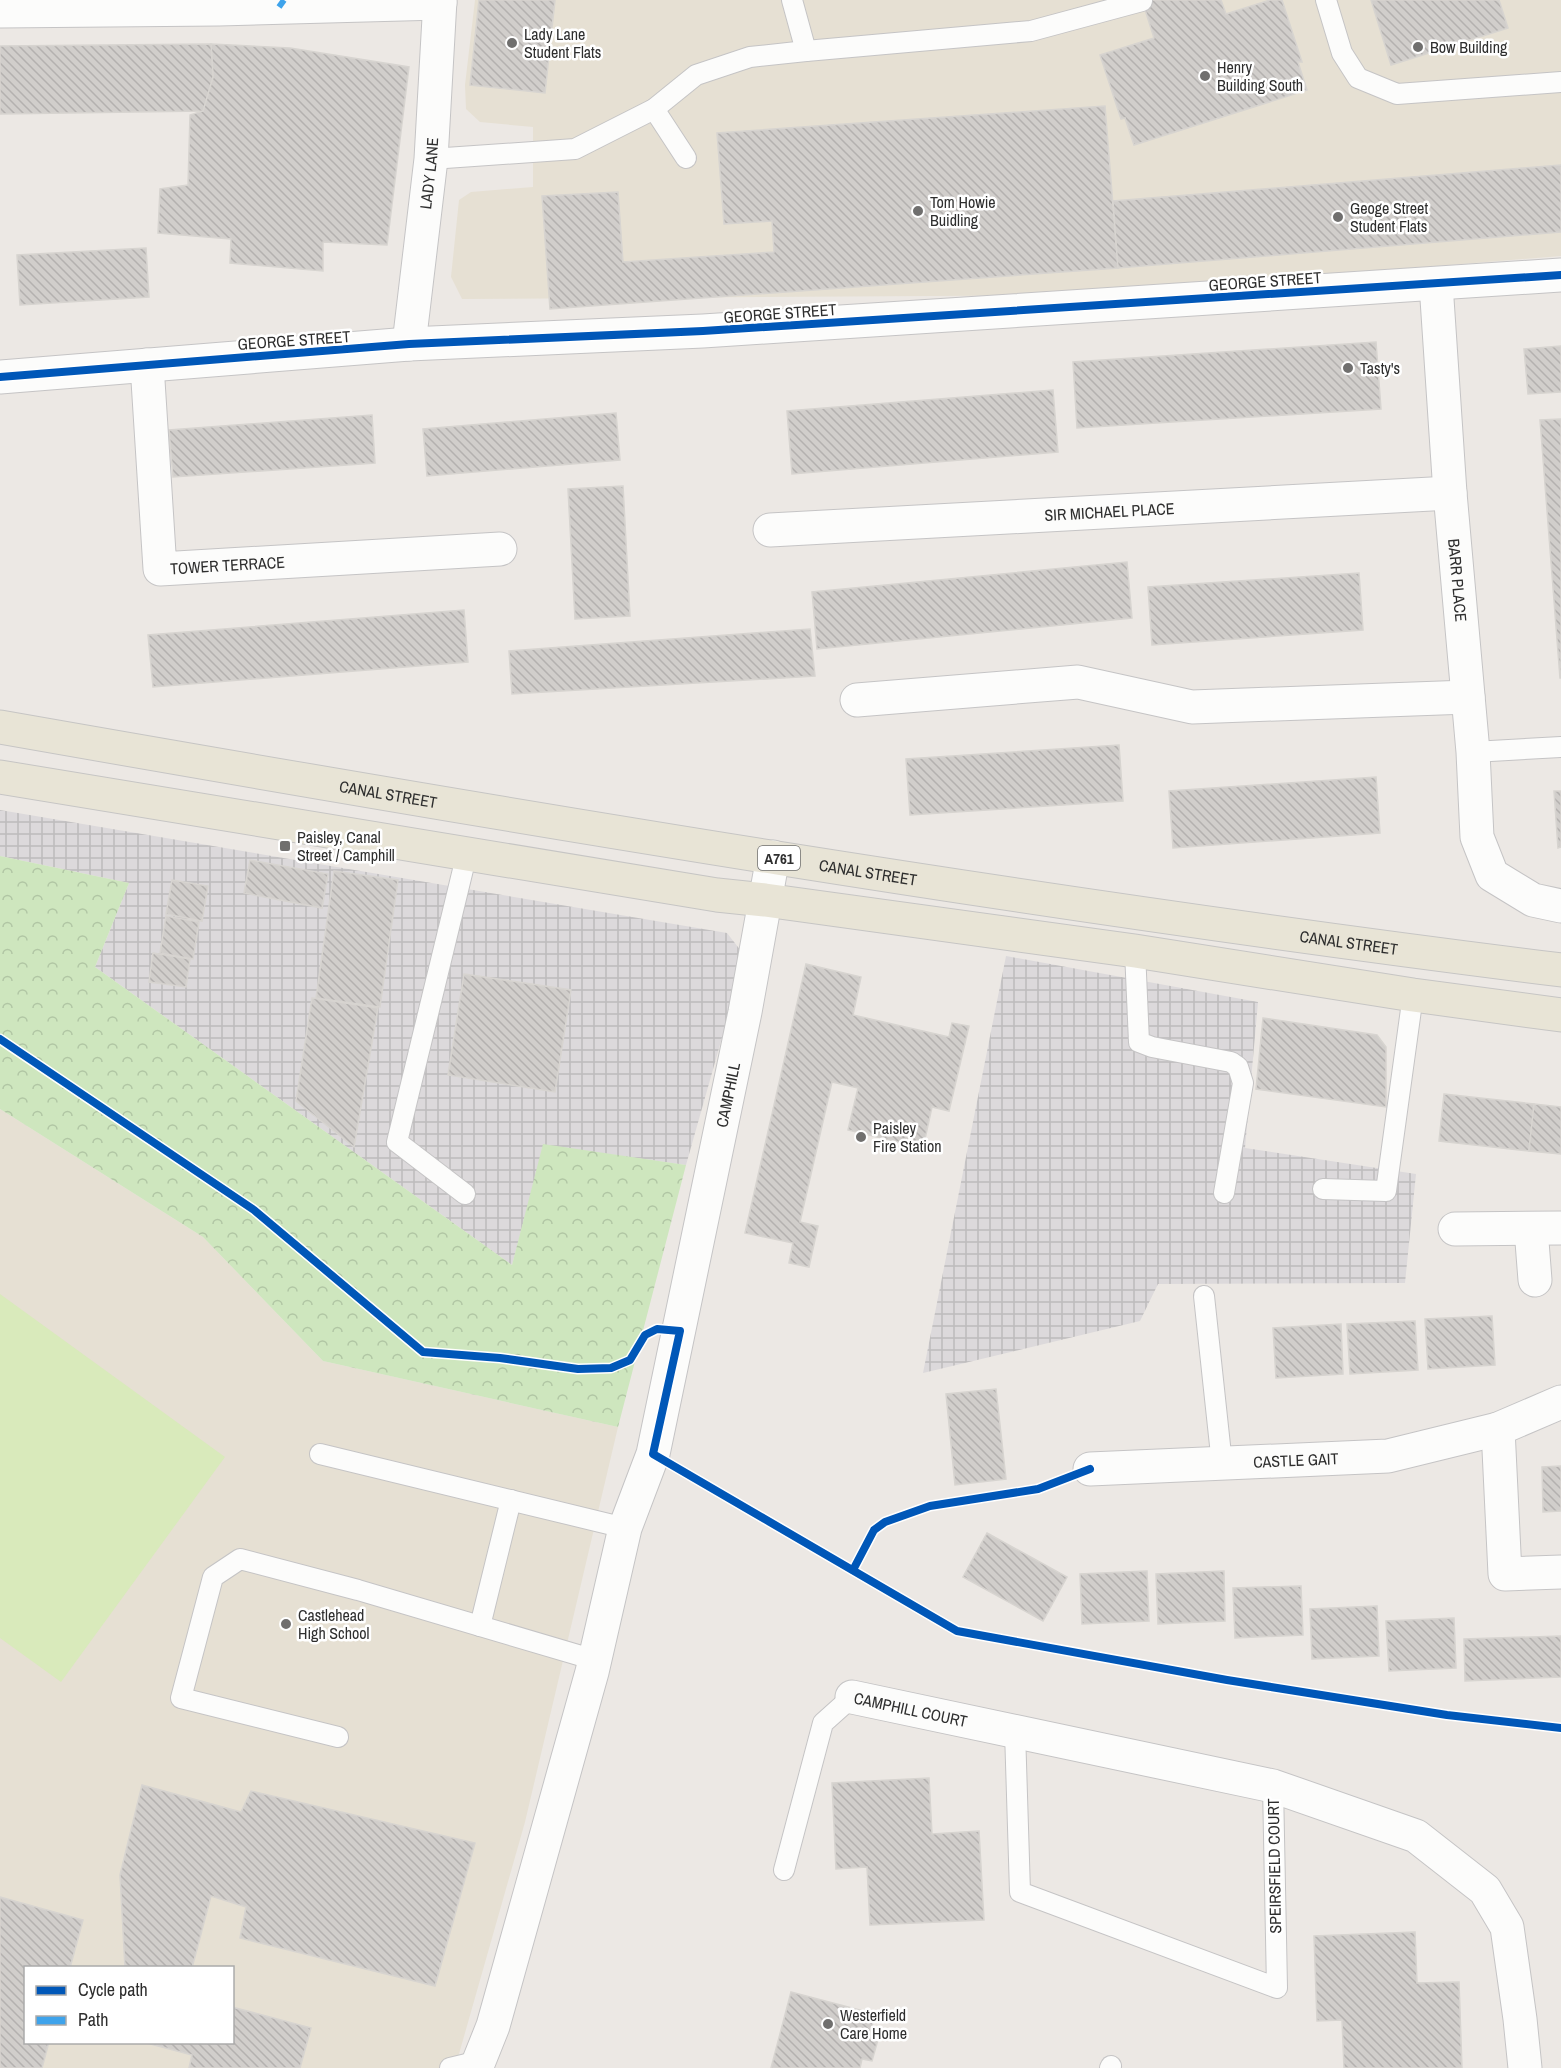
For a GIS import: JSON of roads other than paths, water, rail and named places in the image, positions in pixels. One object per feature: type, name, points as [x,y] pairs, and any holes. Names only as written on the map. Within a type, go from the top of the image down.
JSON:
[{"type":"main road","name":"CANAL STREET","points":[[0,727],[278,776],[773,857],[1314,938],[1561,970]]},
{"type":"main road","points":[[0,777],[717,895],[1135,951],[1413,995],[1561,1015]]},
{"type":"street","points":[[0,11],[219,9],[440,2]]},
{"type":"street","name":"LADY LANE","points":[[409,344],[431,159],[440,2]]},
{"type":"street","name":"GEORGE STREET","points":[[0,377],[409,344],[703,331],[1561,275]]},
{"type":"street","name":"BARR PLACE","points":[[1436,284],[1450,493],[1473,752],[1477,837],[1492,875],[1533,900],[1561,906]]},
{"type":"street","name":"TOWER TERRACE","points":[[147,365],[160,569],[500,549]]},
{"type":"street","name":"SIR MICHAEL PLACE","points":[[770,530],[1450,493]]},
{"type":"street","points":[[857,700],[1078,682],[1192,707],[1468,697]]},
{"type":"street","name":"CAMPHILL","points":[[464,2064],[493,2026],[595,1660],[625,1528],[653,1454],[745,1012],[773,857]]},
{"type":"street","points":[[1455,1229],[1546,1228],[1535,1280]]},
{"type":"street","name":"CASTLE GAIT","points":[[1090,1469],[1388,1456],[1498,1429],[1561,1402]]},
{"type":"street","points":[[1498,1429],[1505,1574],[1561,1572]]},
{"type":"street","name":"CAMPHILL COURT","points":[[852,1697],[1273,1786]]},
{"type":"street","name":"SPEIRSFIELD COURT","points":[[1273,1786],[1416,1836],[1485,1890],[1507,1927],[1525,2068]]},
{"type":"lane","points":[[792,0],[806,51]]},
{"type":"lane","points":[[1326,0],[1342,53],[1358,78],[1396,94],[1561,82]]},
{"type":"lane","points":[[431,159],[575,150],[654,109],[696,75],[750,57],[1031,31],[1142,1]]},
{"type":"lane","points":[[654,109],[686,158]]},
{"type":"lane","points":[[1473,752],[1561,747]]},
{"type":"lane","points":[[465,1194],[397,1142],[466,853]]},
{"type":"lane","points":[[1135,951],[1139,1042],[1152,1047],[1231,1062],[1238,1066],[1243,1083],[1224,1193]]},
{"type":"lane","points":[[1323,1189],[1386,1191],[1413,995]]},
{"type":"lane","points":[[1204,1296],[1222,1464]]},
{"type":"lane","points":[[320,1454],[625,1528]]},
{"type":"lane","points":[[480,1626],[511,1500]]},
{"type":"lane","points":[[338,1737],[181,1698],[213,1577],[240,1559],[358,1590],[595,1660]]},
{"type":"lane","name":"CAMPHILL COURT","points":[[784,1870],[823,1723],[852,1697]]},
{"type":"lane","name":"SPEIRSFIELD COURT","points":[[1015,1731],[1020,1892],[1276,1989],[1273,1786]]},
{"type":"place","name":"Lady Lane Student Flats","points":[[512,43]]},
{"type":"place","name":"Bow Building","points":[[1418,47]]},
{"type":"place","name":"Henry Building South","points":[[1205,76]]},
{"type":"place","name":"Tom Howie Buidling","points":[[918,211]]},
{"type":"place","name":"Geoge Street Student Flats","points":[[1338,217]]},
{"type":"place","name":"Tasty's","points":[[1348,368]]},
{"type":"place","name":"Paisley, Canal Street / Camphill","points":[[285,846]]},
{"type":"place","name":"Paisley Fire Station","points":[[861,1137]]},
{"type":"place","name":"Castlehead High School","points":[[286,1624]]},
{"type":"place","name":"Westerfield Care Home","points":[[828,2024]]}]
